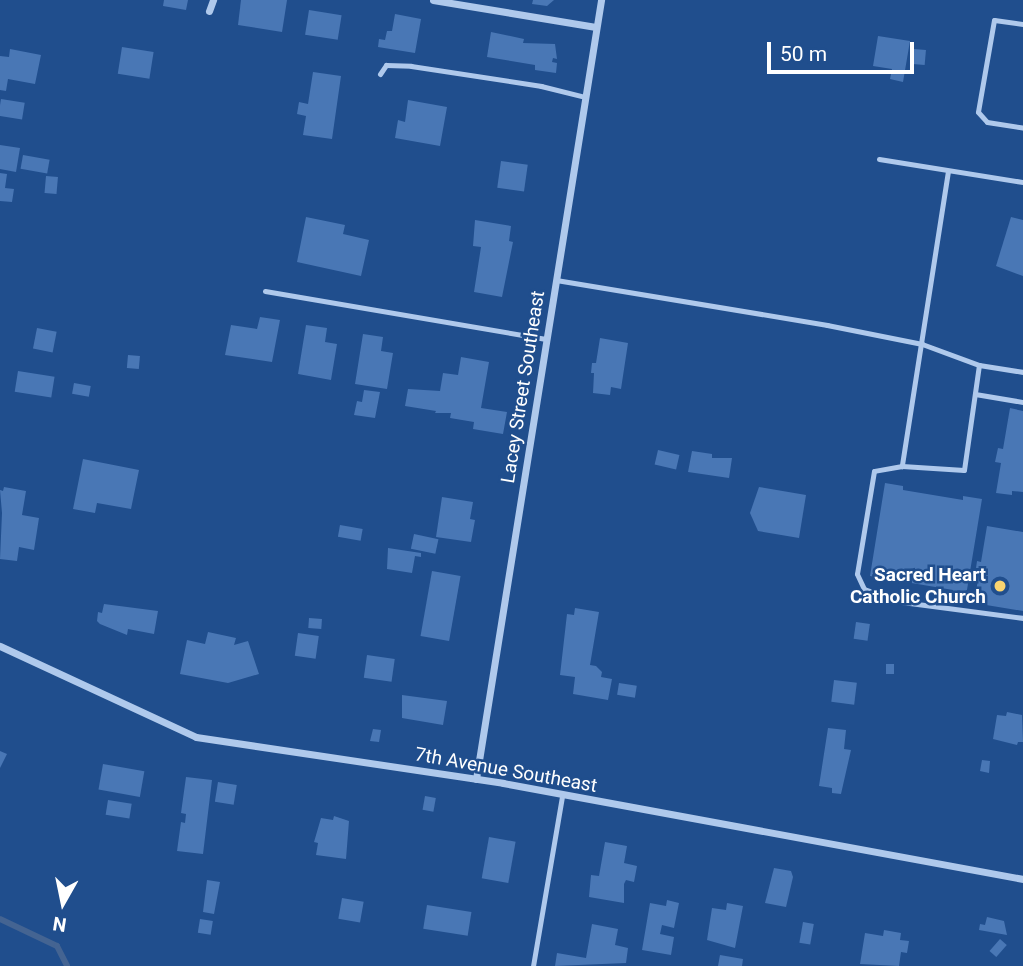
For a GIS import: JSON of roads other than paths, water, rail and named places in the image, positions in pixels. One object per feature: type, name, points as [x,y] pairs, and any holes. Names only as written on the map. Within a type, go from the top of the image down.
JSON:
[{"type":"street","points":[[209,11],[213,0]]},
{"type":"street","points":[[433,0],[596,27]]},
{"type":"street","name":"Lacey Street Southeast","points":[[476,779],[601,0]]},
{"type":"street","name":"7th Avenue Southeast","points":[[0,646],[196,737],[476,779],[1023,879]]},
{"type":"lane","points":[[1023,24],[994,20],[978,112],[987,122],[1023,128]]},
{"type":"lane","points":[[380,74],[386,65],[411,66],[541,86],[585,97]]},
{"type":"lane","points":[[879,159],[1023,182]]},
{"type":"lane","points":[[902,466],[948,171]]},
{"type":"lane","points":[[556,280],[922,344],[979,365],[1023,372]]},
{"type":"lane","points":[[265,291],[546,339]]},
{"type":"lane","points":[[979,365],[964,470],[902,466],[874,471],[857,574],[864,589],[902,602],[1023,618]]},
{"type":"lane","points":[[975,394],[1023,402]]},
{"type":"lane","points":[[533,966],[562,796]]},
{"type":"waterway","points":[[0,919],[57,946],[67,966]]},
{"type":"place","name":"Sacred Heart Catholic Church","points":[[1000,586]]}]
